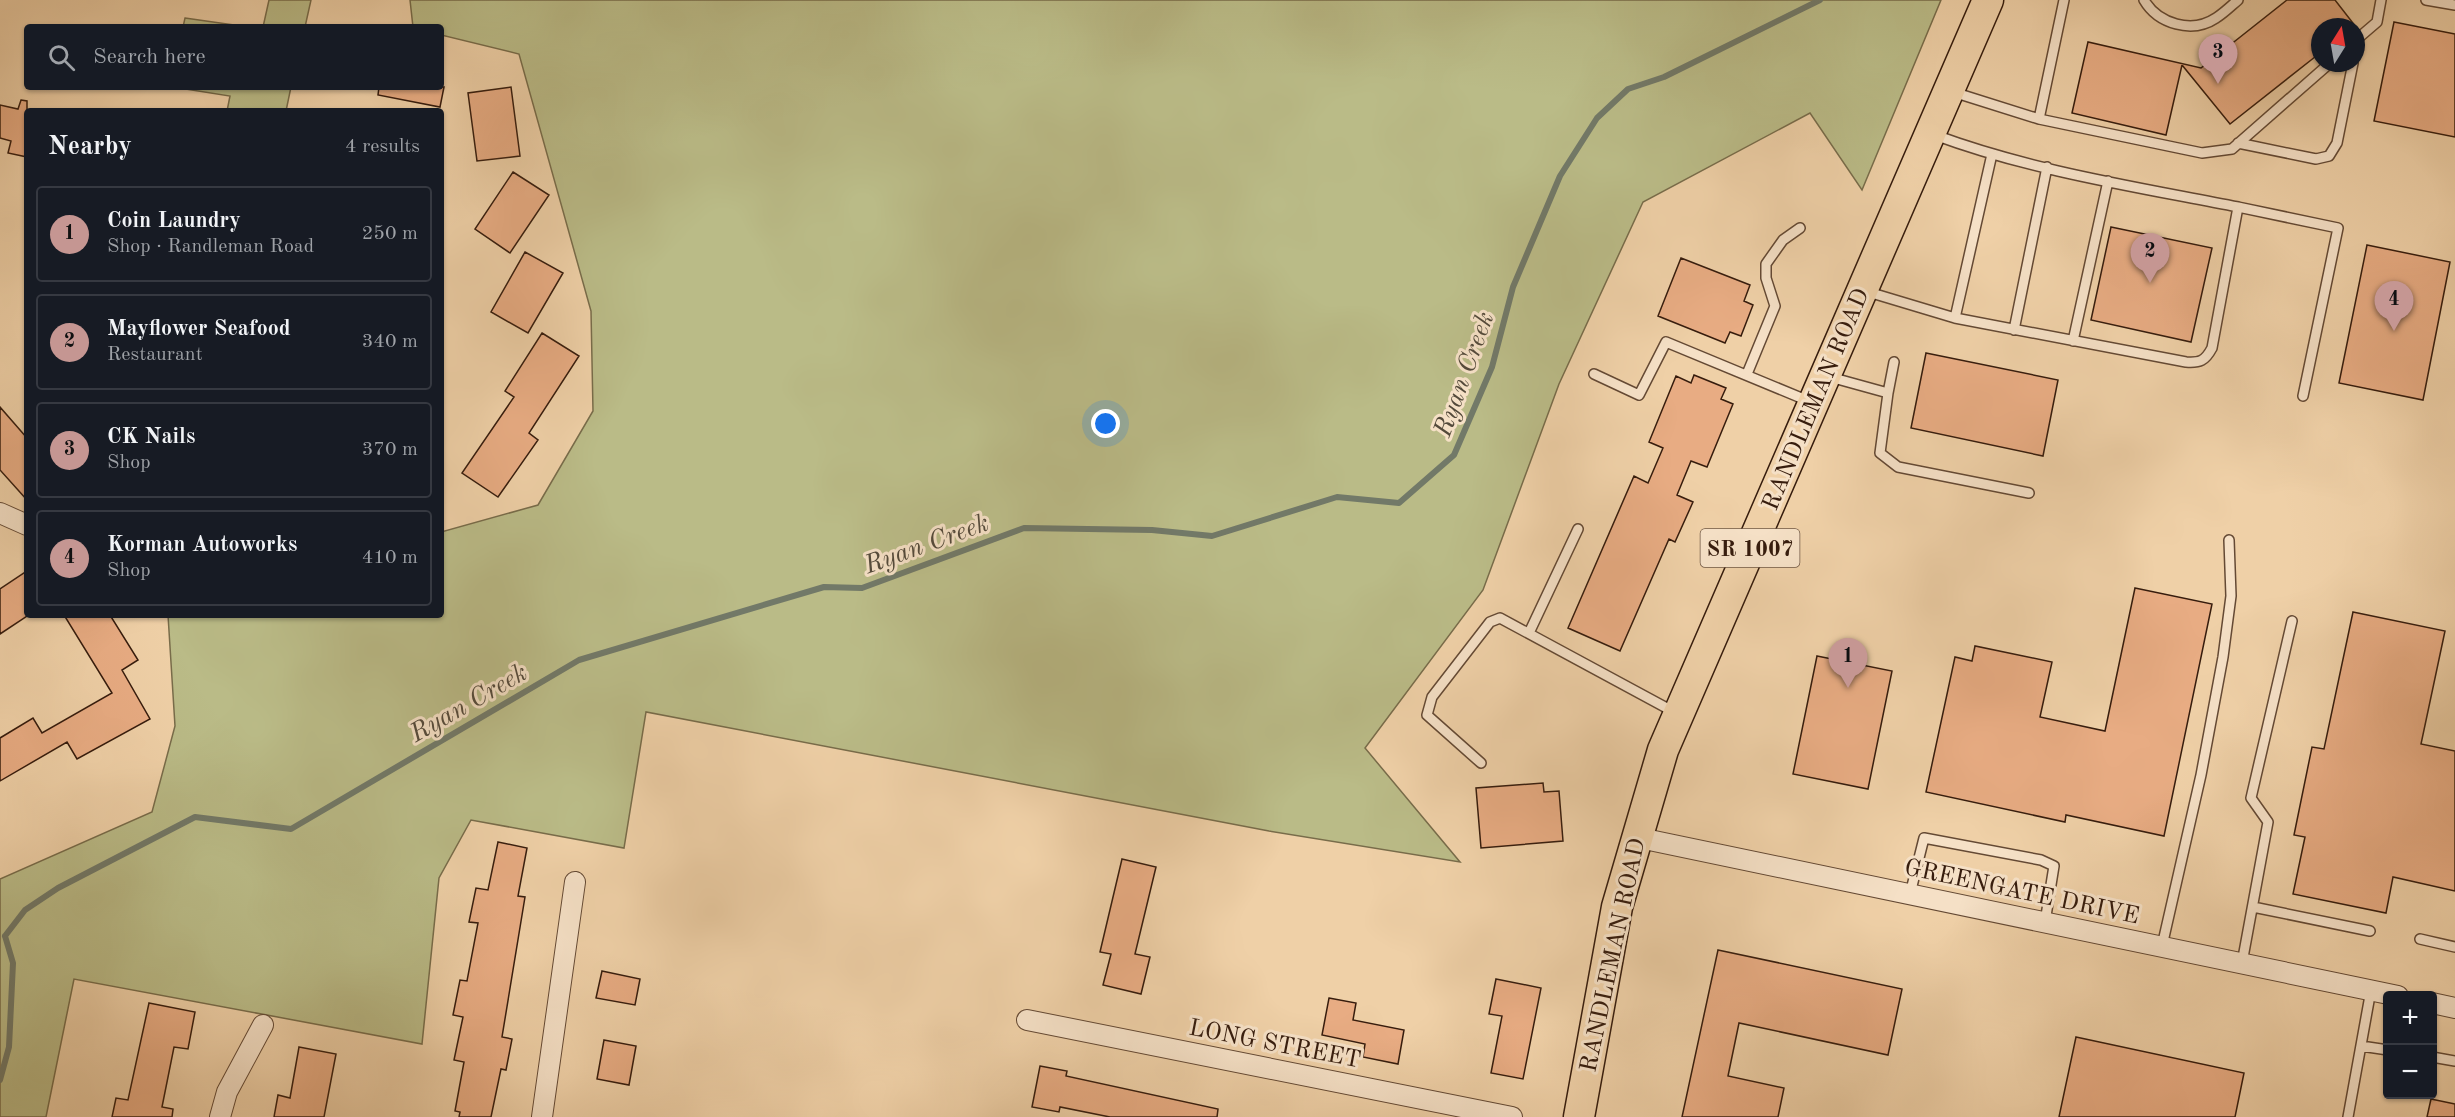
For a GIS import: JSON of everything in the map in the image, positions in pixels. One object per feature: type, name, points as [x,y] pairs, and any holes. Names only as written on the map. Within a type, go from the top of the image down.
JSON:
[{"type":"main road","name":"RANDLEMAN ROAD","points":[[1579,1117],[1617,907],[1635,837],[1663,750],[1988,0]]},
{"type":"street","points":[[0,513],[24,524]]},
{"type":"street","name":"GREENGATE DRIVE","points":[[1635,837],[2383,993]]},
{"type":"street","points":[[542,1117],[574,882]]},
{"type":"street","points":[[2437,1004],[2455,1008]]},
{"type":"street","name":"LONG STREET","points":[[1027,1020],[1512,1117]]},
{"type":"street","points":[[220,1117],[227,1092],[263,1025]]},
{"type":"lane","points":[[2039,119],[2064,0]]},
{"type":"lane","points":[[2144,0],[2157,16],[2168,22],[2199,25],[2214,20],[2238,0]]},
{"type":"lane","points":[[2365,32],[2377,22],[2381,0]]},
{"type":"lane","points":[[2426,0],[2455,5]]},
{"type":"lane","points":[[1948,91],[2039,119],[2202,153],[2218,153],[2232,149],[2320,72]]},
{"type":"lane","points":[[2238,143],[2316,159],[2329,156],[2337,142],[2351,72]]},
{"type":"lane","points":[[1930,134],[1992,154],[2047,168],[2338,228],[2302,396]]},
{"type":"lane","points":[[1955,318],[1992,154]]},
{"type":"lane","points":[[2014,330],[2047,168]]},
{"type":"lane","points":[[2073,341],[2108,181]]},
{"type":"lane","points":[[1863,290],[1955,318],[2197,363],[2206,359],[2211,348],[2238,207]]},
{"type":"lane","points":[[1747,374],[1775,306],[1766,278],[1766,264],[1783,240],[1800,228]]},
{"type":"lane","points":[[1594,374],[1639,396],[1666,342],[1747,374],[1813,404]]},
{"type":"lane","points":[[1894,362],[1881,453],[1898,467],[2029,493]]},
{"type":"lane","points":[[1825,375],[1888,393]]},
{"type":"lane","points":[[1529,633],[1578,529]]},
{"type":"lane","points":[[2162,946],[2199,787],[2223,657],[2231,596],[2229,540]]},
{"type":"lane","points":[[1481,763],[1427,715],[1432,697],[1490,622],[1500,618],[1678,714]]},
{"type":"lane","points":[[2242,963],[2268,822],[2251,798],[2292,621]]},
{"type":"lane","points":[[1910,894],[1924,838],[2041,860],[2054,866],[2045,922]]},
{"type":"lane","points":[[2253,907],[2370,931]]},
{"type":"lane","points":[[2420,939],[2455,947]]},
{"type":"lane","points":[[2348,1117],[2371,990]]},
{"type":"lane","points":[[2361,1046],[2383,1049]]},
{"type":"lane","points":[[2437,1058],[2455,1061]]},
{"type":"green space","points":[[269,0],[311,0],[306,24],[264,24]]},
{"type":"green space","points":[[410,0],[1941,0],[1862,190],[1810,113],[1643,202],[1559,384],[1483,590],[1365,748],[1460,862],[1269,831],[646,712],[624,848],[471,820],[439,878],[422,1044],[74,979],[46,1117],[0,1117],[0,879],[152,812],[175,726],[168,618],[444,618],[444,531],[538,505],[593,411],[591,311],[519,54],[444,36],[444,24],[413,24]]},
{"type":"green space","points":[[185,18],[227,24],[184,24]]},
{"type":"green space","points":[[192,90],[290,90],[287,108],[228,108],[230,96]]},
{"type":"building","points":[[2287,0],[2335,0],[2349,18],[2311,18],[2311,60],[2230,124],[2182,65],[2166,135],[2072,113],[2088,42],[2201,68]]},
{"type":"building","points":[[2394,22],[2455,34],[2455,137],[2374,121]]},
{"type":"building","points":[[511,87],[520,156],[477,161],[468,93]]},
{"type":"building","points":[[379,90],[443,90],[440,107],[378,95]]},
{"type":"building","points":[[21,100],[27,101],[27,108],[24,108],[24,156],[8,153],[11,141],[0,138],[0,105],[18,109]]},
{"type":"building","points":[[513,172],[549,195],[510,253],[475,229]]},
{"type":"building","points":[[2111,227],[2212,248],[2191,342],[2091,320]]},
{"type":"building","points":[[2367,245],[2450,262],[2423,400],[2339,383]]},
{"type":"building","points":[[525,252],[563,273],[528,333],[491,312]]},
{"type":"building","points":[[1681,258],[1750,285],[1744,301],[1753,305],[1741,336],[1730,332],[1725,343],[1658,316]]},
{"type":"building","points":[[542,333],[579,356],[529,433],[538,440],[498,497],[462,473],[514,397],[505,391]]},
{"type":"building","points":[[1926,353],[2058,380],[2043,456],[1911,428]]},
{"type":"building","points":[[1694,375],[1726,388],[1721,399],[1733,404],[1707,467],[1691,461],[1677,495],[1693,502],[1675,542],[1669,539],[1620,651],[1568,628],[1634,476],[1648,483],[1663,448],[1649,442],[1676,376],[1691,383]]},
{"type":"building","points":[[0,407],[24,435],[24,497],[0,470]]},
{"type":"building","points":[[24,573],[24,618],[0,634],[0,589]]},
{"type":"building","points":[[2135,588],[2212,604],[2164,836],[2066,815],[2065,822],[1926,792],[1955,657],[1972,661],[1975,646],[2052,662],[2040,717],[2105,731]]},
{"type":"building","points":[[2353,612],[2445,631],[2421,744],[2455,751],[2455,891],[2393,877],[2386,913],[2293,894],[2305,837],[2294,835],[2312,747],[2324,749]]},
{"type":"building","points":[[66,618],[112,618],[138,660],[122,670],[150,719],[77,759],[67,742],[0,781],[0,738],[33,718],[42,733],[112,693]]},
{"type":"building","points":[[1817,656],[1892,671],[1868,789],[1793,774]]},
{"type":"building","points":[[1543,783],[1544,792],[1559,791],[1563,841],[1481,848],[1476,788]]},
{"type":"building","points":[[498,842],[527,848],[518,896],[525,897],[502,1037],[512,1039],[506,1070],[501,1069],[491,1117],[459,1117],[460,1112],[455,1111],[464,1062],[454,1060],[463,1017],[453,1015],[460,980],[467,981],[478,923],[469,922],[476,888],[488,890]]},
{"type":"building","points":[[1122,859],[1156,867],[1135,954],[1150,957],[1141,994],[1103,985],[1111,954],[1100,952]]},
{"type":"building","points":[[1718,950],[1902,989],[1888,1055],[1739,1023],[1728,1076],[1784,1088],[1778,1117],[1682,1117]]},
{"type":"building","points":[[602,971],[640,979],[635,1005],[596,998]]},
{"type":"building","points":[[1496,979],[1541,988],[1523,1079],[1491,1073],[1502,1016],[1489,1014]]},
{"type":"building","points":[[1329,998],[1356,1003],[1353,1020],[1404,1030],[1398,1064],[1363,1057],[1365,1044],[1322,1035]]},
{"type":"building","points":[[149,1003],[195,1012],[188,1049],[174,1047],[162,1107],[173,1109],[172,1117],[112,1117],[116,1098],[128,1100]]},
{"type":"building","points":[[2076,1037],[2244,1073],[2235,1117],[2059,1117]]},
{"type":"building","points":[[604,1040],[636,1046],[629,1085],[597,1079]]},
{"type":"building","points":[[299,1047],[336,1054],[324,1117],[274,1117],[278,1095],[290,1098]]},
{"type":"building","points":[[1040,1066],[1067,1071],[1066,1076],[1218,1109],[1217,1117],[1110,1117],[1060,1107],[1059,1112],[1032,1107]]},
{"type":"building","points":[[2431,1099],[2455,1104],[2455,1117],[2427,1117]]},
{"type":"waterway","name":"Ryan Creek","points":[[5,936],[25,910],[58,888],[195,817],[291,829],[579,660],[824,587],[862,588],[1024,528],[1152,530],[1212,536],[1337,497],[1399,503],[1454,455],[1492,367],[1513,287],[1560,176],[1597,118],[1628,89],[1664,77],[1820,0]]},
{"type":"waterway","name":"Ryan Creek","points":[[0,1080],[9,1047],[13,963],[5,936]]},
{"type":"place","name":"CK Nails","points":[[2218,84]]},
{"type":"place","name":"Mayflower Seafood","points":[[2150,283]]},
{"type":"place","name":"Korman Autoworks","points":[[2394,331]]},
{"type":"place","name":"Coin Laundry","points":[[1848,688]]}]
